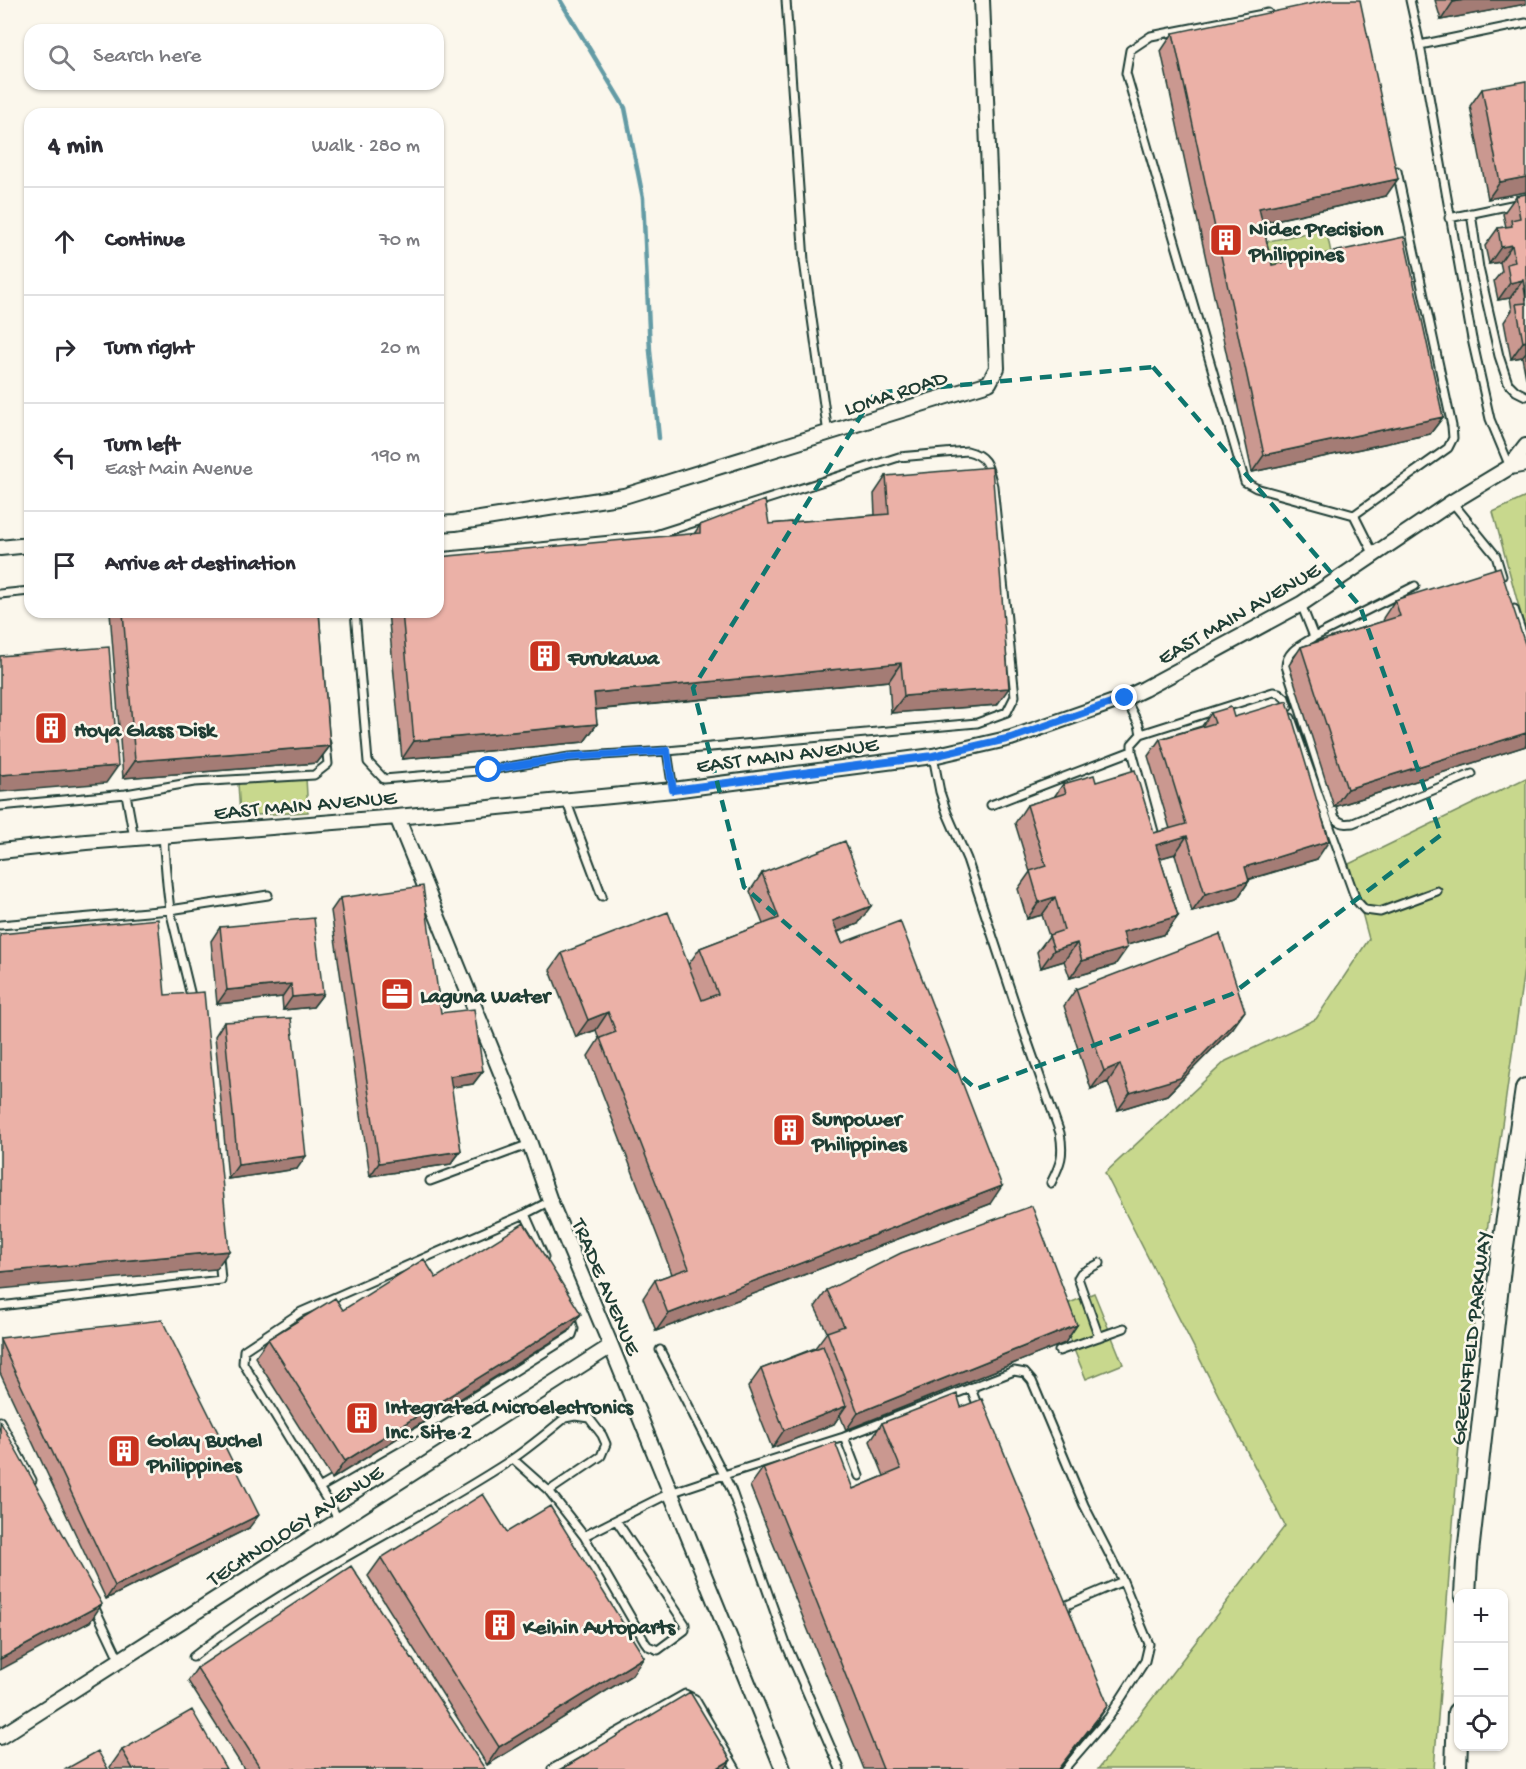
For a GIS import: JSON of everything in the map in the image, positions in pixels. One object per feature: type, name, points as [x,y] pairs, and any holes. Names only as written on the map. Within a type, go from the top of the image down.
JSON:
[{"type":"main road","name":"GREENFIELD PARKWAY","points":[[1465,1589],[1501,1259],[1526,1089]]},
{"type":"main road","points":[[1456,1769],[1457,1751]]},
{"type":"street","name":"LOMA ROAD","points":[[444,524],[624,496],[989,383],[997,368],[982,0]]},
{"type":"street","name":"EAST MAIN AVENUE","points":[[1510,467],[1526,446]]},
{"type":"street","name":"EAST MAIN AVENUE","points":[[0,851],[397,817],[673,790],[933,756],[1011,738],[1125,698],[1144,689],[1301,604],[1452,502],[1510,467],[1526,464]]},
{"type":"street","points":[[0,548],[24,546]]},
{"type":"street","name":"TRADE AVENUE","points":[[397,817],[530,1144],[550,1201],[783,1769]]},
{"type":"street","name":"TECHNOLOGY AVENUE","points":[[0,1737],[611,1346]]},
{"type":"lane","points":[[786,0],[804,261],[828,434]]},
{"type":"lane","points":[[1410,0],[1472,339],[1490,419],[1510,467]]},
{"type":"lane","points":[[1272,12],[1151,36],[1130,50],[1126,73],[1245,482],[1256,488],[1354,515],[1374,555]]},
{"type":"lane","points":[[1420,45],[1526,23]]},
{"type":"lane","points":[[1354,515],[1448,448],[1453,438],[1394,159]]},
{"type":"lane","points":[[1449,218],[1526,202]]},
{"type":"lane","points":[[1471,213],[1479,268],[1499,356],[1508,383],[1516,392],[1526,396]]},
{"type":"lane","points":[[356,618],[368,762],[384,779],[489,770],[569,757],[667,751],[977,723],[1007,712],[1015,696],[993,486],[986,462],[977,453],[967,451],[900,457],[652,536],[444,556]]},
{"type":"lane","points":[[1452,502],[1496,556],[1503,578]]},
{"type":"lane","points":[[1415,586],[1314,637],[1291,652],[1286,666],[1335,818],[1339,822],[1353,823],[1472,774]]},
{"type":"lane","points":[[0,594],[24,592]]},
{"type":"lane","points":[[1511,600],[1526,645]]},
{"type":"lane","points":[[1301,604],[1314,637]]},
{"type":"lane","points":[[1155,835],[1132,744],[1141,734],[1273,692],[1279,693],[1285,698],[1356,900],[1365,910],[1380,912],[1437,891]]},
{"type":"lane","points":[[1125,698],[1139,725],[1141,734]]},
{"type":"lane","points":[[0,806],[126,794],[194,782],[314,775],[328,764],[326,730]]},
{"type":"lane","points":[[667,751],[673,790]]},
{"type":"lane","points":[[991,805],[1132,751]]},
{"type":"lane","points":[[933,756],[947,813],[968,859],[1060,1133],[1063,1149],[1060,1165],[1051,1183]]},
{"type":"lane","points":[[126,794],[134,838]]},
{"type":"lane","points":[[566,800],[602,896]]},
{"type":"lane","points":[[163,836],[170,910],[193,1008]]},
{"type":"lane","points":[[0,925],[170,910],[268,895]]},
{"type":"lane","points":[[430,1181],[530,1144]]},
{"type":"lane","points":[[339,1520],[243,1363],[244,1350],[301,1312],[550,1201]]},
{"type":"lane","points":[[525,1214],[548,1266]]},
{"type":"lane","points":[[0,1306],[221,1280],[218,1244]]},
{"type":"lane","points":[[1099,1337],[1078,1278],[1081,1273],[1100,1263]]},
{"type":"lane","points":[[319,1488],[427,1426],[572,1335],[574,1329],[566,1307]]},
{"type":"lane","points":[[1059,1351],[1124,1328]]},
{"type":"lane","points":[[660,1350],[731,1489],[786,1644],[840,1769]]},
{"type":"lane","points":[[584,1536],[670,1493],[844,1437],[1014,1371],[1024,1372],[1032,1381],[1084,1505],[1122,1581],[1149,1644],[1145,1661],[1109,1717],[1064,1769]]},
{"type":"lane","points":[[971,1389],[983,1420]]},
{"type":"lane","points":[[193,1657],[222,1634],[317,1574],[513,1459],[566,1418],[575,1416],[589,1418],[602,1434],[606,1444],[601,1456],[549,1491]]},
{"type":"lane","points":[[0,1421],[34,1482]]},
{"type":"lane","points":[[844,1437],[859,1476]]},
{"type":"lane","points":[[513,1459],[549,1491],[584,1536],[645,1642],[648,1646],[658,1650],[685,1630],[685,1624],[616,1520]]},
{"type":"lane","points":[[1065,1617],[1064,1611],[1067,1605],[1122,1581]]},
{"type":"lane","points":[[89,1598],[120,1660]]},
{"type":"lane","points":[[552,1769],[685,1694],[695,1699],[736,1769]]},
{"type":"lane","points":[[1105,1707],[1109,1717]]},
{"type":"highlighted area","points":[[1153,367],[1360,606],[1441,835],[1232,994],[976,1089],[744,887],[693,688],[875,393]]},
{"type":"green space","points":[[1326,229],[1333,262],[1267,277],[1259,243]]},
{"type":"green space","points":[[1526,497],[1526,633],[1493,512]]},
{"type":"green space","points":[[306,778],[308,812],[240,816],[238,783]]},
{"type":"green space","points":[[1526,778],[1526,955],[1462,1408],[1434,1769],[1098,1769],[1285,1526],[1105,1173],[1226,1061],[1316,1019],[1369,939],[1349,864]]},
{"type":"green space","points":[[1094,1293],[1123,1364],[1086,1379],[1057,1308]]},
{"type":"building","name":"Nidec Precision Philippines","points":[[1329,0],[1360,0],[1398,179],[1259,208],[1272,265],[1404,237],[1443,417],[1264,455],[1173,33]]},
{"type":"building","points":[[1526,81],[1526,177],[1500,182],[1482,89]]},
{"type":"building","points":[[1526,194],[1526,300],[1523,280],[1510,283],[1507,264],[1515,262],[1512,245],[1501,247],[1498,228],[1512,226],[1511,220],[1520,218],[1516,196]]},
{"type":"building","points":[[1526,303],[1526,341],[1523,342],[1516,304]]},
{"type":"building","points":[[992,467],[1009,688],[904,696],[901,663],[594,693],[597,724],[414,741],[403,618],[444,618],[444,556],[700,533],[700,525],[765,500],[769,524],[889,514],[886,476]]},
{"type":"building","points":[[1500,567],[1526,647],[1526,733],[1347,789],[1301,647],[1400,616],[1395,600]]},
{"type":"building","points":[[123,618],[319,618],[330,746],[135,761]]},
{"type":"building","name":"Hoya Glass Disk","points":[[109,647],[118,766],[0,775],[0,656]]},
{"type":"building","points":[[1287,701],[1329,841],[1245,867],[1249,881],[1205,894],[1187,836],[1156,845],[1178,916],[1123,932],[1127,948],[1082,961],[1077,943],[1054,950],[1049,935],[1064,930],[1055,897],[1039,902],[1030,871],[1046,866],[1027,805],[1066,793],[1063,784],[1094,775],[1096,782],[1135,770],[1154,833],[1186,824],[1160,739],[1215,723],[1211,713],[1231,707],[1234,717]]},
{"type":"building","name":"Sunpower Philippines","points":[[845,841],[871,906],[833,921],[842,943],[900,921],[1002,1186],[668,1314],[655,1280],[689,1268],[600,1038],[616,1032],[608,1012],[588,1020],[562,953],[668,912],[702,1000],[718,994],[700,948],[779,918],[762,873]]},
{"type":"building","points":[[423,886],[441,1013],[474,1009],[483,1071],[450,1076],[461,1151],[379,1163],[340,898]]},
{"type":"building","points":[[314,918],[323,994],[292,997],[291,984],[227,990],[220,927]]},
{"type":"building","points":[[158,919],[165,995],[204,992],[229,1251],[0,1272],[0,934]]},
{"type":"building","points":[[1220,934],[1245,1011],[1180,1078],[1130,1093],[1120,1064],[1104,1071],[1076,989]]},
{"type":"building","points":[[291,1018],[306,1156],[238,1165],[224,1022]]},
{"type":"building","points":[[1032,1206],[1077,1325],[858,1413],[827,1332],[844,1326],[827,1290],[901,1253]]},
{"type":"building","name":"Integrated Microelectronics Inc. Site 2","points":[[524,1223],[581,1314],[345,1461],[268,1339],[335,1298],[343,1310],[424,1259],[436,1278]]},
{"type":"building","name":"Golay Buchel Philippines","points":[[162,1320],[259,1515],[115,1586],[0,1338]]},
{"type":"building","points":[[823,1346],[846,1406],[784,1430],[761,1369]]},
{"type":"building","points":[[957,1394],[961,1407],[982,1399],[1108,1705],[1058,1769],[883,1769],[763,1468],[835,1442],[853,1489],[901,1469],[882,1423]]},
{"type":"building","points":[[0,1421],[102,1604],[0,1659]]},
{"type":"building","name":"Keihin Autoparts","points":[[483,1494],[507,1532],[550,1506],[644,1657],[499,1747],[381,1558]]},
{"type":"building","points":[[351,1566],[485,1769],[261,1769],[197,1668]]},
{"type":"building","points":[[690,1692],[731,1760],[716,1769],[562,1769]]},
{"type":"building","points":[[192,1710],[226,1769],[133,1769],[122,1750]]},
{"type":"building","points":[[98,1751],[108,1769],[66,1769]]},
{"type":"waterway","points":[[560,0],[625,108],[643,198],[650,351],[659,438]]},
{"type":"place","name":"Nidec Precision Philippines","points":[[1226,240]]},
{"type":"place","name":"Furukawa","points":[[545,656]]},
{"type":"place","name":"Hoya Glass Disk","points":[[51,728]]},
{"type":"place","name":"Laguna Water","points":[[397,994]]},
{"type":"place","name":"Sunpower Philippines","points":[[789,1130]]},
{"type":"place","name":"Integrated Microelectronics Inc. Site 2","points":[[362,1418]]},
{"type":"place","name":"Golay Buchel Philippines","points":[[124,1451]]},
{"type":"place","name":"Keihin Autoparts","points":[[500,1625]]},
{"type":"route","points":[[489,770],[569,757],[667,751],[673,790],[933,756],[1011,738],[1125,698]]}]
